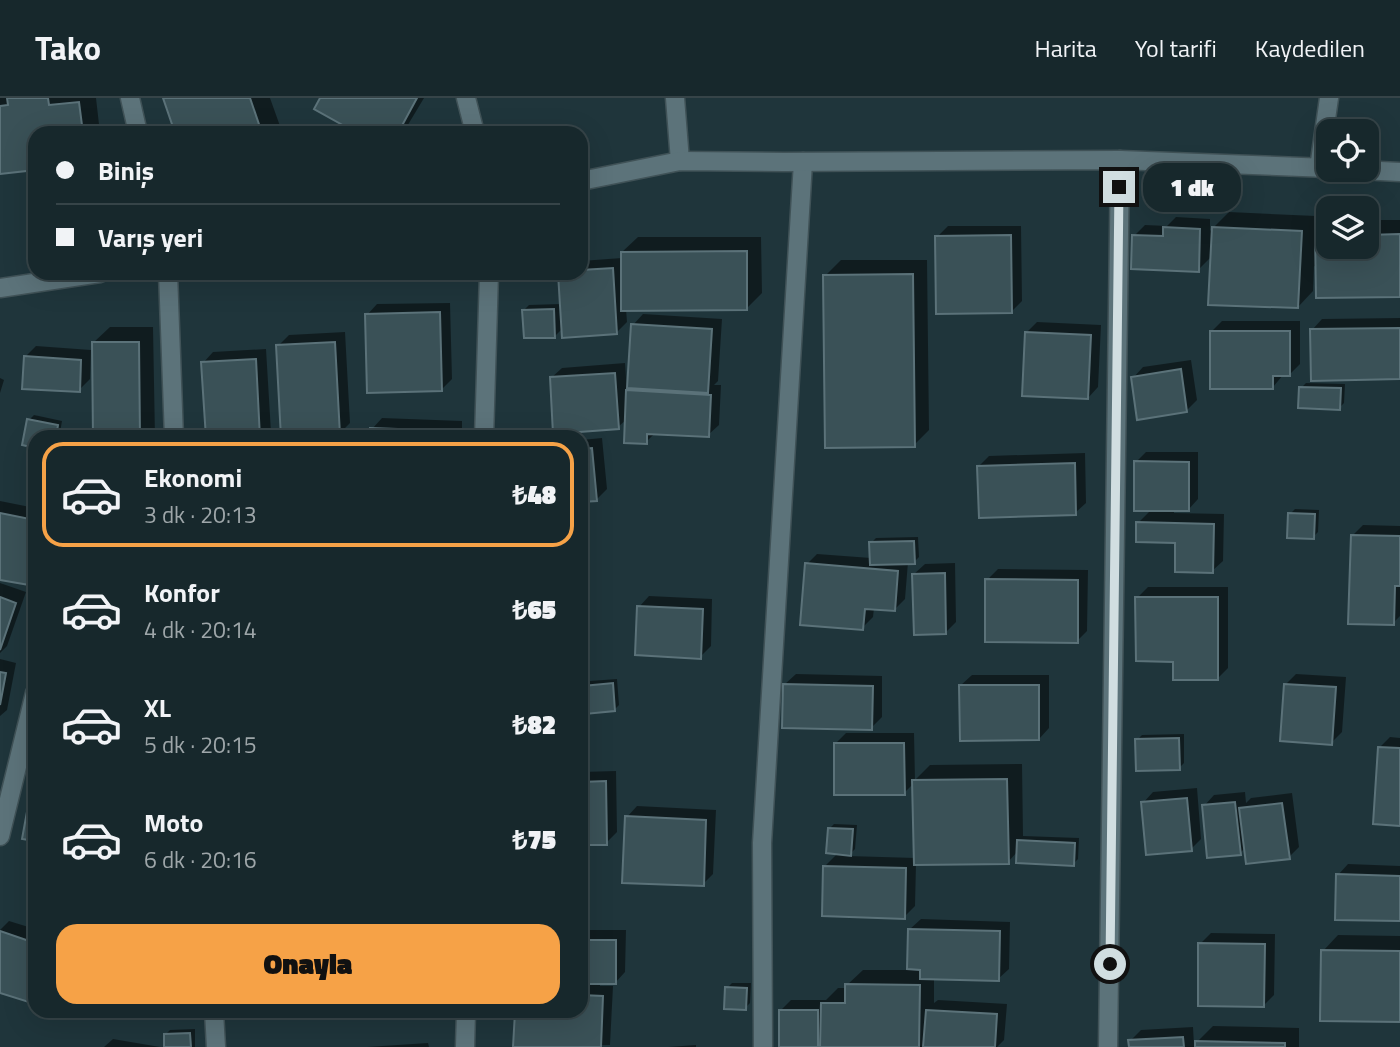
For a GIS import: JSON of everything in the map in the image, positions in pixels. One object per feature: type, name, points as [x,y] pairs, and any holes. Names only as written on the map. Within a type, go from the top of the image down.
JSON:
[{"type":"street","points":[[130,98],[136,126]]},
{"type":"street","points":[[466,98],[473,126]]},
{"type":"street","points":[[676,98],[680,161]]},
{"type":"street","points":[[1328,119],[1329,98]]},
{"type":"street","points":[[588,180],[680,161],[1120,160],[1316,168]]},
{"type":"street","points":[[1108,1047],[1120,160]]},
{"type":"street","points":[[763,1047],[762,843],[803,162]]},
{"type":"street","points":[[1379,171],[1400,172]]},
{"type":"street","points":[[0,288],[53,280]]},
{"type":"street","points":[[168,280],[174,430]]},
{"type":"street","points":[[484,430],[489,280]]},
{"type":"street","points":[[0,836],[28,722]]},
{"type":"street","points":[[214,1018],[216,1047]]},
{"type":"street","points":[[465,1047],[466,1018]]},
{"type":"building","points":[[7,98],[48,98],[49,105],[79,102],[82,126],[28,126],[28,171],[0,174],[0,106],[8,105]]},
{"type":"building","points":[[163,98],[250,98],[260,126],[173,126]]},
{"type":"building","points":[[320,98],[417,98],[402,126],[344,126],[314,109]]},
{"type":"building","points":[[1163,227],[1200,229],[1199,272],[1131,269],[1132,235],[1163,236]]},
{"type":"building","points":[[1212,227],[1302,231],[1298,308],[1208,305]]},
{"type":"building","points":[[1400,234],[1400,297],[1316,298],[1315,235],[1316,259],[1379,259],[1379,235]]},
{"type":"building","points":[[1011,235],[1012,313],[936,314],[935,236]]},
{"type":"building","points":[[747,251],[747,310],[621,311],[621,252]]},
{"type":"building","points":[[613,268],[617,334],[562,338],[558,280],[588,280],[588,270]]},
{"type":"building","points":[[913,274],[915,447],[825,448],[823,275]]},
{"type":"building","points":[[554,309],[555,338],[524,338],[522,310]]},
{"type":"building","points":[[440,312],[442,391],[367,393],[365,314]]},
{"type":"building","points":[[631,324],[712,329],[708,393],[627,388]]},
{"type":"building","points":[[1400,328],[1400,379],[1311,381],[1310,329]]},
{"type":"building","points":[[1210,331],[1290,331],[1290,376],[1273,376],[1273,389],[1210,389]]},
{"type":"building","points":[[1025,332],[1091,335],[1088,399],[1022,396]]},
{"type":"building","points":[[92,342],[139,342],[140,430],[93,430]]},
{"type":"building","points":[[335,342],[340,430],[281,430],[276,345]]},
{"type":"building","points":[[24,356],[81,360],[80,392],[22,389]]},
{"type":"building","points":[[256,359],[260,430],[205,430],[201,362]]},
{"type":"building","points":[[1181,369],[1187,412],[1137,420],[1131,377]]},
{"type":"building","points":[[615,373],[619,429],[553,430],[550,377]]},
{"type":"building","points":[[1299,387],[1341,388],[1340,410],[1298,408]]},
{"type":"building","points":[[626,390],[711,395],[709,437],[647,434],[647,444],[624,443]]},
{"type":"building","points":[[27,419],[58,425],[57,430],[28,430],[28,446],[22,445]]},
{"type":"building","points":[[370,428],[425,430],[370,430]]},
{"type":"building","points":[[588,448],[592,448],[597,501],[588,502]]},
{"type":"building","points":[[1134,461],[1189,462],[1189,511],[1134,511]]},
{"type":"building","points":[[1075,463],[1076,515],[979,518],[977,466]]},
{"type":"building","points":[[0,513],[28,519],[28,585],[0,580]]},
{"type":"building","points":[[1288,513],[1315,514],[1314,539],[1287,538]]},
{"type":"building","points":[[1136,522],[1214,524],[1213,573],[1175,572],[1175,543],[1136,542]]},
{"type":"building","points":[[1351,535],[1400,536],[1400,586],[1395,586],[1394,625],[1348,624]]},
{"type":"building","points":[[914,541],[915,564],[870,565],[869,542]]},
{"type":"building","points":[[805,563],[898,571],[895,611],[865,609],[863,630],[800,625]]},
{"type":"building","points":[[945,573],[946,634],[914,635],[912,574]]},
{"type":"building","points":[[985,579],[1078,580],[1078,643],[985,642]]},
{"type":"building","points":[[0,597],[16,603],[0,650]]},
{"type":"building","points":[[1135,597],[1218,597],[1218,680],[1173,680],[1173,662],[1136,661]]},
{"type":"building","points":[[637,606],[703,609],[701,659],[635,655]]},
{"type":"building","points":[[0,672],[6,673],[0,705]]},
{"type":"building","points":[[613,683],[615,711],[588,714],[588,686]]},
{"type":"building","points":[[783,684],[873,686],[872,730],[782,728]]},
{"type":"building","points":[[1284,684],[1336,687],[1332,745],[1280,741]]},
{"type":"building","points":[[959,685],[1039,685],[1039,740],[960,741]]},
{"type":"building","points":[[1179,738],[1180,770],[1136,771],[1135,739]]},
{"type":"building","points":[[834,743],[904,743],[905,795],[834,795]]},
{"type":"building","points":[[1378,747],[1400,748],[1400,826],[1373,824]]},
{"type":"building","points":[[1007,779],[1009,864],[914,865],[912,780]]},
{"type":"building","points":[[606,781],[607,845],[588,845],[588,782]]},
{"type":"building","points":[[1187,798],[1192,851],[1146,855],[1141,802]]},
{"type":"building","points":[[1235,802],[1241,855],[1207,858],[1202,805]]},
{"type":"building","points":[[1282,803],[1290,859],[1246,864],[1239,808]]},
{"type":"building","points":[[28,806],[28,840],[22,839]]},
{"type":"building","points":[[625,816],[706,820],[704,886],[622,883]]},
{"type":"building","points":[[828,828],[853,829],[851,856],[826,853]]},
{"type":"building","points":[[1017,840],[1075,843],[1074,866],[1016,863]]},
{"type":"building","points":[[823,866],[906,868],[905,919],[822,916]]},
{"type":"building","points":[[1336,874],[1400,876],[1400,921],[1335,920]]},
{"type":"building","points":[[908,929],[1000,931],[999,981],[920,979],[920,970],[907,969]]},
{"type":"building","points":[[0,931],[28,941],[28,1002],[0,993]]},
{"type":"building","points":[[588,940],[616,940],[616,984],[588,984]]},
{"type":"building","points":[[1198,943],[1265,944],[1264,1007],[1198,1006]]},
{"type":"building","points":[[1321,950],[1400,951],[1400,1022],[1320,1021]]},
{"type":"building","points":[[845,984],[920,985],[919,1047],[820,1047],[821,1003],[845,1003]]},
{"type":"building","points":[[725,987],[747,988],[746,1010],[724,1009]]},
{"type":"building","points":[[588,995],[603,996],[601,1047],[513,1047],[515,1018],[588,1018]]},
{"type":"building","points":[[779,1010],[818,1010],[818,1047],[779,1047]]},
{"type":"building","points":[[926,1010],[997,1014],[995,1047],[923,1047]]},
{"type":"building","points":[[190,1033],[191,1047],[164,1047],[164,1034]]},
{"type":"building","points":[[1183,1037],[1184,1047],[1129,1047],[1128,1040]]},
{"type":"building","points":[[1195,1041],[1285,1043],[1285,1047],[1195,1047]]},
{"type":"route","points":[[1110,964],[1119,187]]}]
